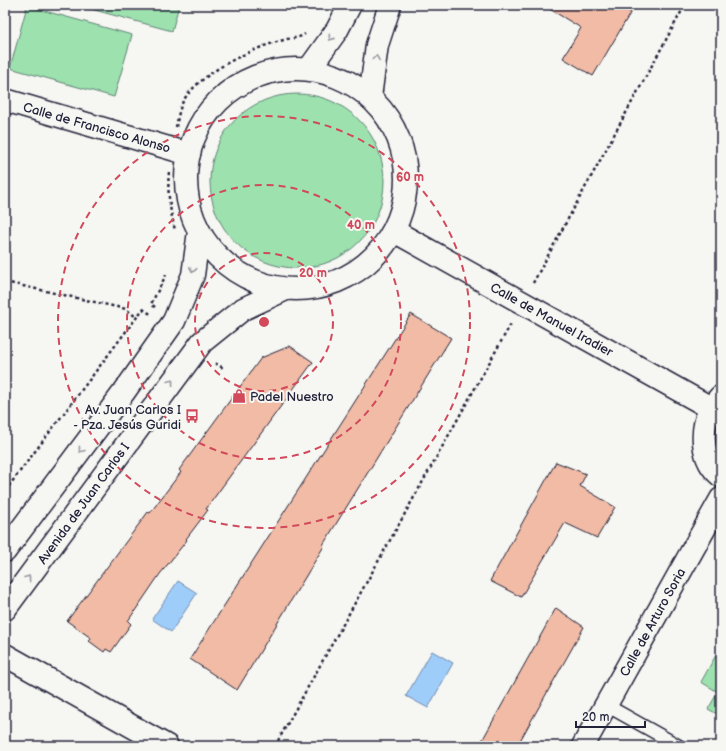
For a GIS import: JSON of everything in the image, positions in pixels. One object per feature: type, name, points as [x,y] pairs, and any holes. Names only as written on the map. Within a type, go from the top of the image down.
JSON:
[{"type":"street","points":[[309,69],[337,30],[350,5]]},
{"type":"street","points":[[370,97],[378,45],[390,5]]},
{"type":"street","points":[[309,69],[342,79],[370,97],[394,126],[406,161],[406,194],[394,231],[376,256],[349,276],[320,287],[286,289],[250,279],[222,261],[199,231],[191,213],[187,195],[186,174],[189,154],[200,124],[220,99],[246,81],[277,70],[309,69]]},
{"type":"street","name":"Calle de Francisco Alonso","points":[[5,100],[189,154]]},
{"type":"street","points":[[5,551],[124,392],[174,321],[193,275],[199,231]]},
{"type":"street","name":"Calle de Manuel Iradier","points":[[394,231],[523,303],[716,402]]},
{"type":"street","name":"Avenida de Juan Carlos I","points":[[5,609],[202,342],[243,309],[286,289]]},
{"type":"street","points":[[716,402],[704,424],[703,441],[708,458],[721,476]]},
{"type":"street","name":"Calle de Arturo Soria","points":[[583,746],[721,499]]},
{"type":"street","points":[[5,655],[167,746]]},
{"type":"lane","points":[[606,705],[661,742],[679,746]]},
{"type":"path","points":[[275,746],[523,303],[685,5]]},
{"type":"path","points":[[5,282],[126,309],[136,317]]},
{"type":"green space","points":[[76,5],[179,5],[172,31]]},
{"type":"green space","points":[[27,6],[132,35],[114,97],[10,68]]},
{"type":"green space","points":[[297,94],[314,96],[330,101],[352,114],[364,126],[373,140],[380,156],[384,181],[382,198],[377,214],[364,236],[352,248],[338,257],[322,264],[297,268],[280,266],[264,261],[242,248],[230,236],[221,222],[214,206],[210,181],[212,164],[217,148],[230,126],[242,114],[256,105],[272,98]]},
{"type":"green space","points":[[716,655],[721,657],[721,716],[708,709],[718,692],[701,682]]},
{"type":"water","points":[[178,581],[197,593],[171,632],[152,619]]},
{"type":"water","points":[[432,651],[453,663],[428,708],[406,696]]},
{"type":"building","points":[[543,5],[635,5],[593,76],[563,58],[581,28]]},
{"type":"building","points":[[411,314],[451,338],[323,545],[324,546],[237,690],[190,659]]},
{"type":"building","points":[[290,346],[313,362],[206,509],[208,510],[186,539],[187,540],[160,574],[128,621],[131,624],[111,652],[106,649],[104,652],[89,641],[91,638],[67,621],[148,512],[150,513],[181,472],[179,470],[261,358]]},
{"type":"building","points":[[556,462],[586,474],[580,486],[615,507],[597,538],[565,523],[521,597],[490,581]]},
{"type":"building","points":[[556,608],[584,627],[517,746],[479,746]]},
{"type":"place","name":"Padel Nuestro","points":[[239,396]]},
{"type":"place","name":"Av. Juan Carlos I - Pza. Jesús Guridi","points":[[192,416]]}]
